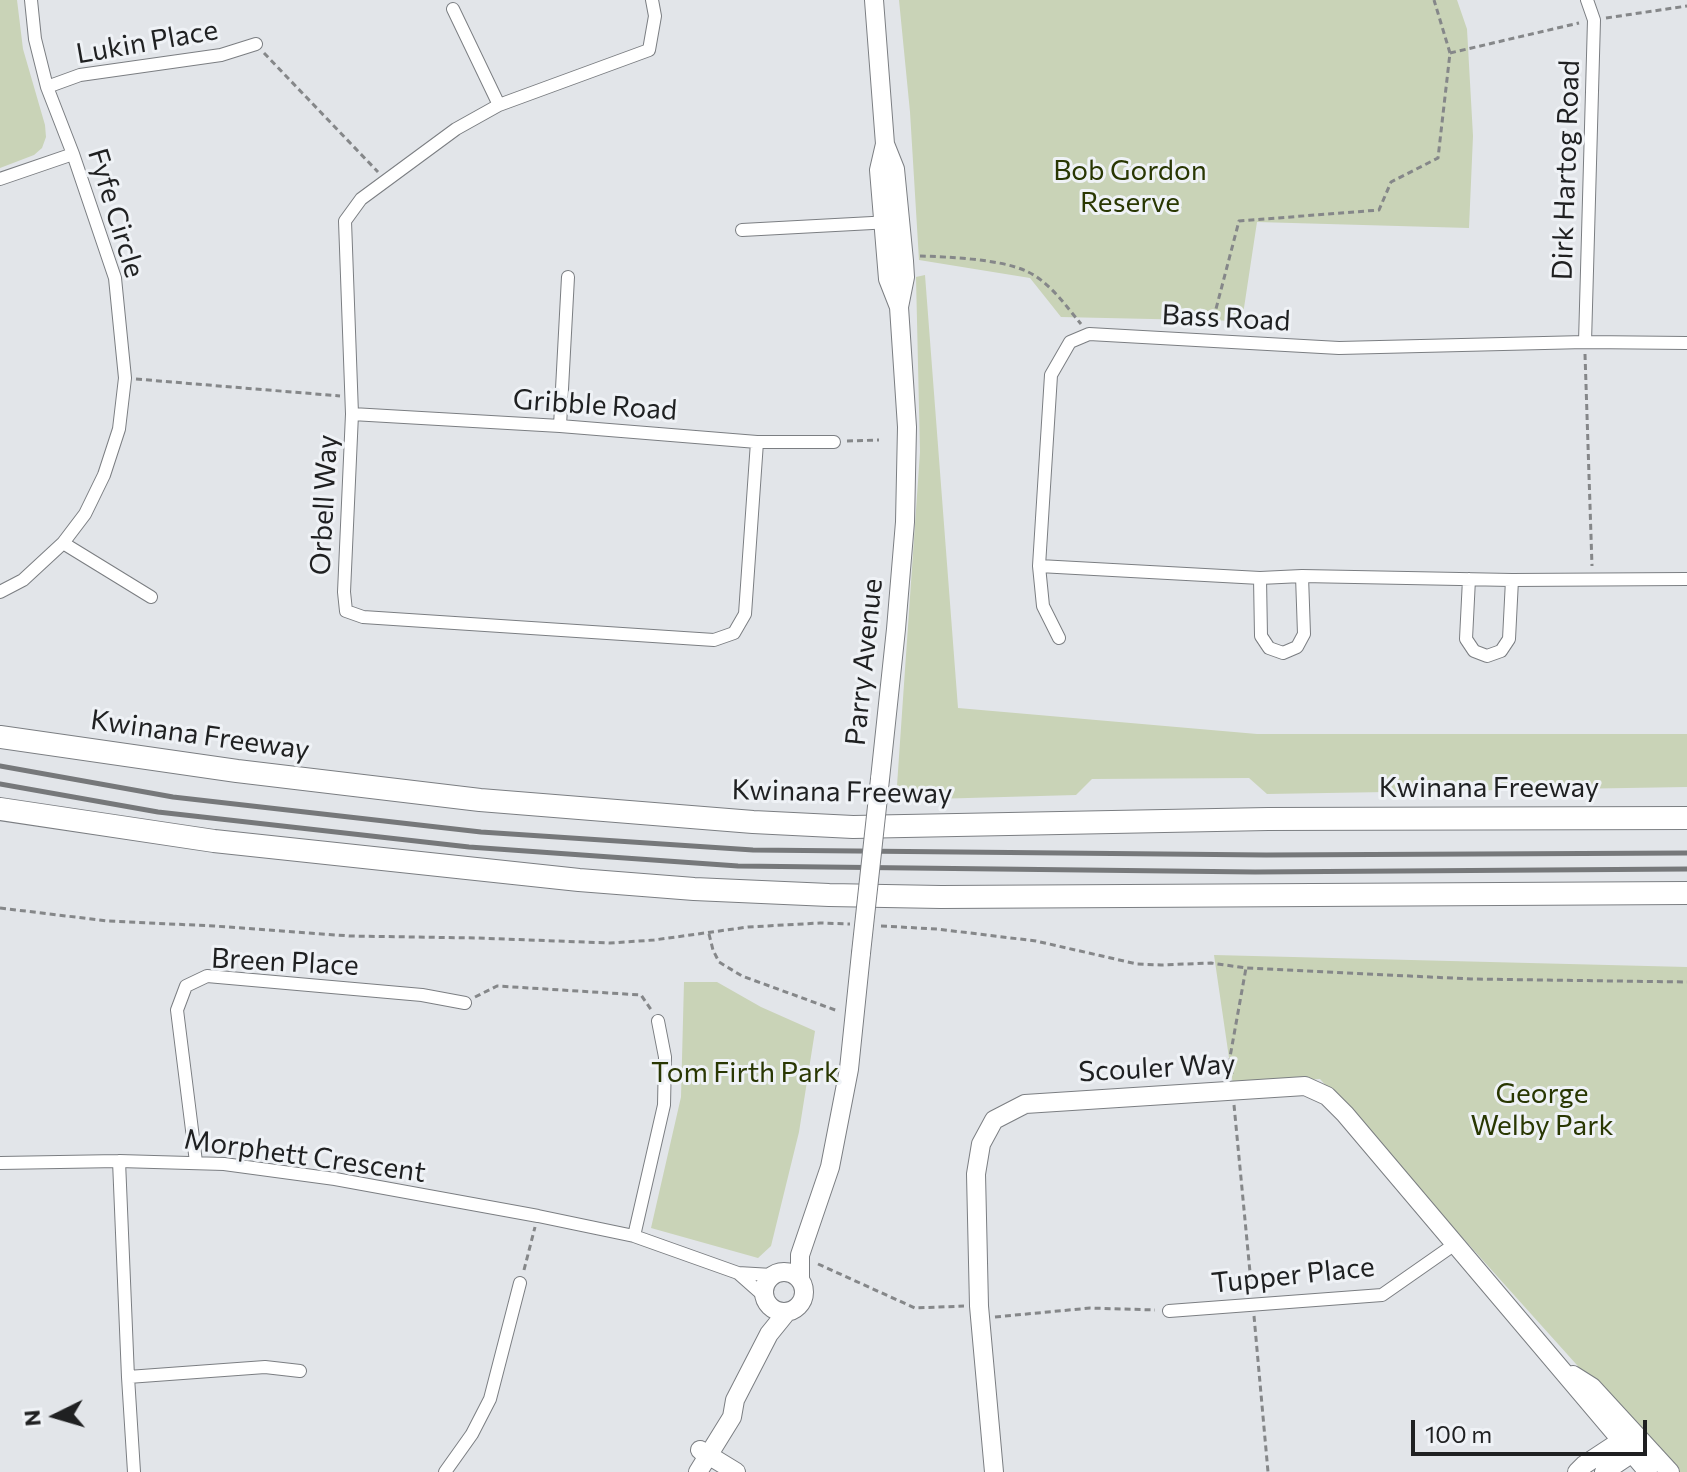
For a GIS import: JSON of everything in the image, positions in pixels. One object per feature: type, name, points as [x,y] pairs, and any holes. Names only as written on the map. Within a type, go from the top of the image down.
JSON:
[{"type":"highway","name":"Kwinana Freeway","points":[[0,737],[237,771],[480,800],[853,827],[1268,819],[1687,818]]},
{"type":"highway","points":[[0,809],[214,841],[451,868],[694,889],[941,897],[1687,893]]},
{"type":"main road","name":"Parry Avenue","points":[[699,1464],[722,1413],[735,1400],[769,1334],[786,1313],[802,1300],[800,1255],[830,1167],[849,1069],[905,522],[907,427],[899,307],[905,277],[904,261],[879,170],[885,144],[874,0]]},
{"type":"main road","name":"Parry Avenue","points":[[892,222],[888,279],[899,307]]},
{"type":"main road","name":"Scouler Way","points":[[994,1472],[979,1306],[976,1174],[981,1144],[994,1120],[1025,1104],[1305,1086],[1327,1096],[1345,1114],[1557,1365],[1592,1387],[1633,1443]]},
{"type":"main road","name":"Parry Avenue","points":[[769,1334],[765,1284],[800,1255]]},
{"type":"main road","points":[[776,1274],[791,1274],[800,1280]]},
{"type":"main road","points":[[766,1300],[779,1312],[786,1313]]},
{"type":"main road","points":[[1577,1472],[1584,1465],[1633,1443]]},
{"type":"main road","points":[[1604,1472],[1633,1443]]},
{"type":"main road","points":[[1633,1443],[1648,1472]]},
{"type":"main road","points":[[1633,1443],[1670,1472]]},
{"type":"main road","points":[[699,1464],[736,1472]]},
{"type":"street","name":"Fyfe Circle","points":[[0,592],[23,580],[63,543],[85,514],[104,475],[119,429],[125,378],[115,278],[47,87],[35,39],[31,0]]},
{"type":"street","name":"Orbell Way","points":[[652,0],[655,16],[649,50],[499,105],[456,129],[361,199],[345,221],[352,397],[344,592],[346,611],[363,617],[714,640],[734,633],[745,614],[757,442]]},
{"type":"street","name":"Dirk Hartog Road","points":[[1585,342],[1594,20],[1587,0]]},
{"type":"street","points":[[453,9],[499,105]]},
{"type":"street","name":"Lukin Place","points":[[47,87],[80,75],[221,55],[256,44]]},
{"type":"street","points":[[0,179],[73,154]]},
{"type":"street","points":[[742,230],[892,222]]},
{"type":"street","points":[[560,426],[568,277]]},
{"type":"street","points":[[1059,638],[1043,606],[1039,566],[1051,375],[1070,342],[1089,334]]},
{"type":"street","name":"Bass Road","points":[[1089,334],[1339,348],[1585,342],[1687,343]]},
{"type":"street","name":"Gribble Road","points":[[352,414],[757,442],[834,442]]},
{"type":"street","points":[[63,543],[151,597]]},
{"type":"street","points":[[1039,566],[1260,578],[1687,579]]},
{"type":"street","points":[[1260,578],[1261,636],[1269,648],[1283,653],[1297,647],[1304,634],[1302,576]]},
{"type":"street","points":[[1469,579],[1466,639],[1474,651],[1487,656],[1501,651],[1509,639],[1512,580]]},
{"type":"street","name":"Breen Place","points":[[196,1162],[177,1010],[186,986],[207,976],[422,995],[465,1003]]},
{"type":"street","points":[[634,1236],[664,1105],[665,1057],[658,1021]]},
{"type":"street","points":[[119,1161],[134,1472]]},
{"type":"street","name":"Morphett Crescent","points":[[0,1163],[196,1162],[335,1179],[634,1236],[738,1273],[776,1274]]},
{"type":"street","name":"Tupper Place","points":[[1169,1311],[1382,1295],[1455,1244]]},
{"type":"street","name":"Morphett Crescent","points":[[738,1273],[766,1300]]},
{"type":"street","points":[[445,1472],[472,1434],[490,1399],[520,1283]]},
{"type":"street","points":[[128,1377],[265,1367],[300,1371]]},
{"type":"path","points":[[1208,341],[1239,221],[1379,210],[1391,182],[1438,158],[1450,53],[1434,0]]},
{"type":"path","points":[[1450,53],[1594,20],[1687,6]]},
{"type":"path","points":[[256,44],[386,181]]},
{"type":"path","points":[[904,261],[906,255],[979,260],[1027,271],[1045,284],[1089,334]]},
{"type":"path","points":[[1585,342],[1592,579]]},
{"type":"path","points":[[125,378],[352,397]]},
{"type":"path","points":[[834,442],[879,440]]},
{"type":"path","points":[[709,933],[719,962],[742,976],[838,1011]]},
{"type":"path","points":[[1246,968],[1230,1057],[1268,1472]]},
{"type":"path","points":[[465,1003],[497,986],[641,995],[658,1021]]},
{"type":"path","points":[[520,1283],[538,1216]]},
{"type":"path","points":[[800,1255],[915,1308],[979,1306],[990,1318],[1090,1308],[1169,1311]]},
{"type":"green space","points":[[0,0],[17,0],[23,49],[46,137],[42,148],[34,155],[0,168]]},
{"type":"green space","name":"Bob Gordon Reserve","points":[[899,0],[1457,0],[1467,29],[1473,136],[1469,228],[1257,222],[1242,321],[1061,317],[1030,278],[919,260]]},
{"type":"green space","points":[[925,275],[958,708],[1257,734],[1687,734],[1687,787],[1267,794],[1249,778],[1092,779],[1076,795],[896,800],[920,452],[916,277]]},
{"type":"green space","name":"George Welby Park","points":[[1214,955],[1687,967],[1687,1472],[1673,1472],[1320,1079],[1233,1085]]},
{"type":"green space","name":"Tom Firth Park","points":[[684,982],[717,982],[761,1007],[815,1031],[799,1132],[771,1246],[758,1258],[651,1228],[681,1097]]},
{"type":"railway","points":[[0,766],[173,797],[481,832],[753,850],[1266,855],[1687,853]]},
{"type":"railway","points":[[0,784],[158,812],[469,847],[738,866],[1255,872],[1687,869]]}]
